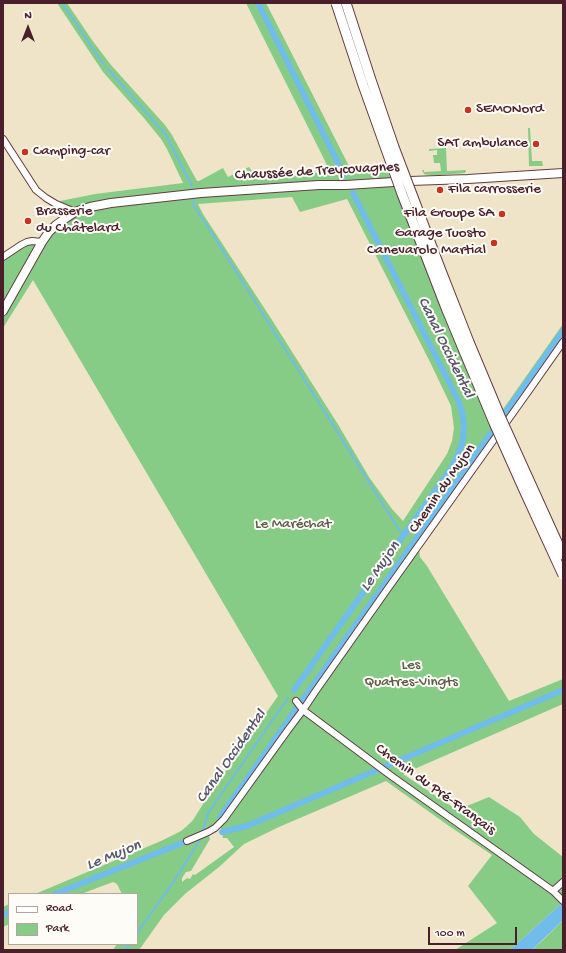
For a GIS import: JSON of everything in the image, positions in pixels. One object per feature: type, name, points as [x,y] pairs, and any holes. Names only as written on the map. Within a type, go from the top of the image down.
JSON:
[{"type":"highway","points":[[336,3],[396,180],[446,308],[509,458],[563,575]]},
{"type":"highway","points":[[346,3],[394,147],[442,276],[500,416],[563,555]]},
{"type":"main road","name":"Chaussée de Treycovagnes","points":[[3,311],[49,232],[56,225],[75,212],[90,207],[111,203],[201,193],[563,173]]},
{"type":"street","points":[[3,139],[36,190],[56,204],[75,212]]},
{"type":"street","points":[[3,256],[27,242],[42,242]]},
{"type":"street","name":"Chemin du Mujon","points":[[187,841],[215,828],[232,809],[563,342]]},
{"type":"street","name":"Chemin du Pré-Français","points":[[296,701],[303,710],[390,775],[554,892],[563,901]]},
{"type":"street","points":[[554,892],[563,882]]},
{"type":"green space","points":[[57,3],[67,3],[111,65],[165,125],[197,181],[223,168],[228,177],[249,167],[258,180],[330,171],[246,3],[266,3],[350,168],[351,174],[387,170],[494,422],[563,324],[563,342],[496,432],[419,550],[420,557],[427,566],[509,701],[563,679],[563,704],[403,774],[457,810],[489,797],[520,817],[534,834],[563,857],[563,902],[510,950],[455,950],[497,923],[468,886],[492,855],[386,781],[279,827],[244,844],[219,867],[185,894],[164,915],[139,950],[113,950],[116,945],[138,945],[138,893],[122,893],[117,884],[113,882],[84,893],[37,893],[161,841],[186,827],[193,820],[210,793],[278,696],[33,280],[3,328],[3,257],[21,245],[42,242],[75,213],[62,206],[60,201],[95,194],[183,183],[161,139],[103,72]],"holes":[[[292,197],[300,212],[347,199],[451,406],[454,428],[452,441],[447,454],[403,521],[392,509],[369,477],[339,426],[198,204]],[[220,824],[223,838],[227,838],[234,847],[195,875],[193,874],[190,879],[187,878],[182,882],[182,878],[186,872],[191,871],[210,839],[208,832]]]},
{"type":"green space","points":[[528,128],[530,128],[532,161],[542,161],[543,166],[529,166]]},
{"type":"green space","points":[[446,148],[447,171],[466,170],[466,172],[439,175],[424,174],[422,170],[424,170],[424,172],[441,171],[440,163],[434,163],[433,155],[437,155],[437,150],[429,151],[429,149]]},
{"type":"green space","points":[[8,904],[8,924],[3,927],[3,907]]},
{"type":"green space","points":[[563,920],[563,950],[532,950],[542,941]]},
{"type":"water","points":[[563,902],[563,920],[532,950],[510,950]]},
{"type":"waterway","points":[[62,3],[104,65]]},
{"type":"waterway","name":"Canal Occidental","points":[[258,3],[344,175]]},
{"type":"waterway","points":[[108,69],[166,135],[192,186]]},
{"type":"waterway","name":"Canal Occidental","points":[[294,690],[452,467],[463,440],[464,425],[459,402],[353,193]]},
{"type":"waterway","points":[[194,200],[194,206],[403,536]]},
{"type":"waterway","name":"Le Mujon","points":[[220,817],[563,331]]},
{"type":"waterway","points":[[222,832],[247,826],[563,690]]},
{"type":"waterway","name":"Canal Occidental","points":[[202,833],[208,813],[288,698]]},
{"type":"waterway","name":"Canal Occidental","points":[[138,932],[172,884],[200,838]]},
{"type":"waterway","name":"Le Mujon","points":[[57,893],[182,843]]},
{"type":"waterway","name":"Le Mujon","points":[[3,915],[8,912]]},
{"type":"waterway","name":"Canal Occidental","points":[[125,950],[128,945]]},
{"type":"place","name":"SEMONord","points":[[468,110]]},
{"type":"place","name":"SAT ambulance","points":[[536,144]]},
{"type":"place","name":"Camping-car","points":[[25,152]]},
{"type":"place","name":"Fila carrosserie","points":[[440,190]]},
{"type":"place","name":"Fila Groupe SA","points":[[502,214]]},
{"type":"place","name":"Brasserie du Châtelard","points":[[28,221]]},
{"type":"place","name":"Garage Tuosto Canevarolo Martial","points":[[494,243]]},
{"type":"park label","name":"Le Maréchat","points":[[293,525]]},
{"type":"park label","name":"Les Quatres-Vingts","points":[[411,674]]}]
